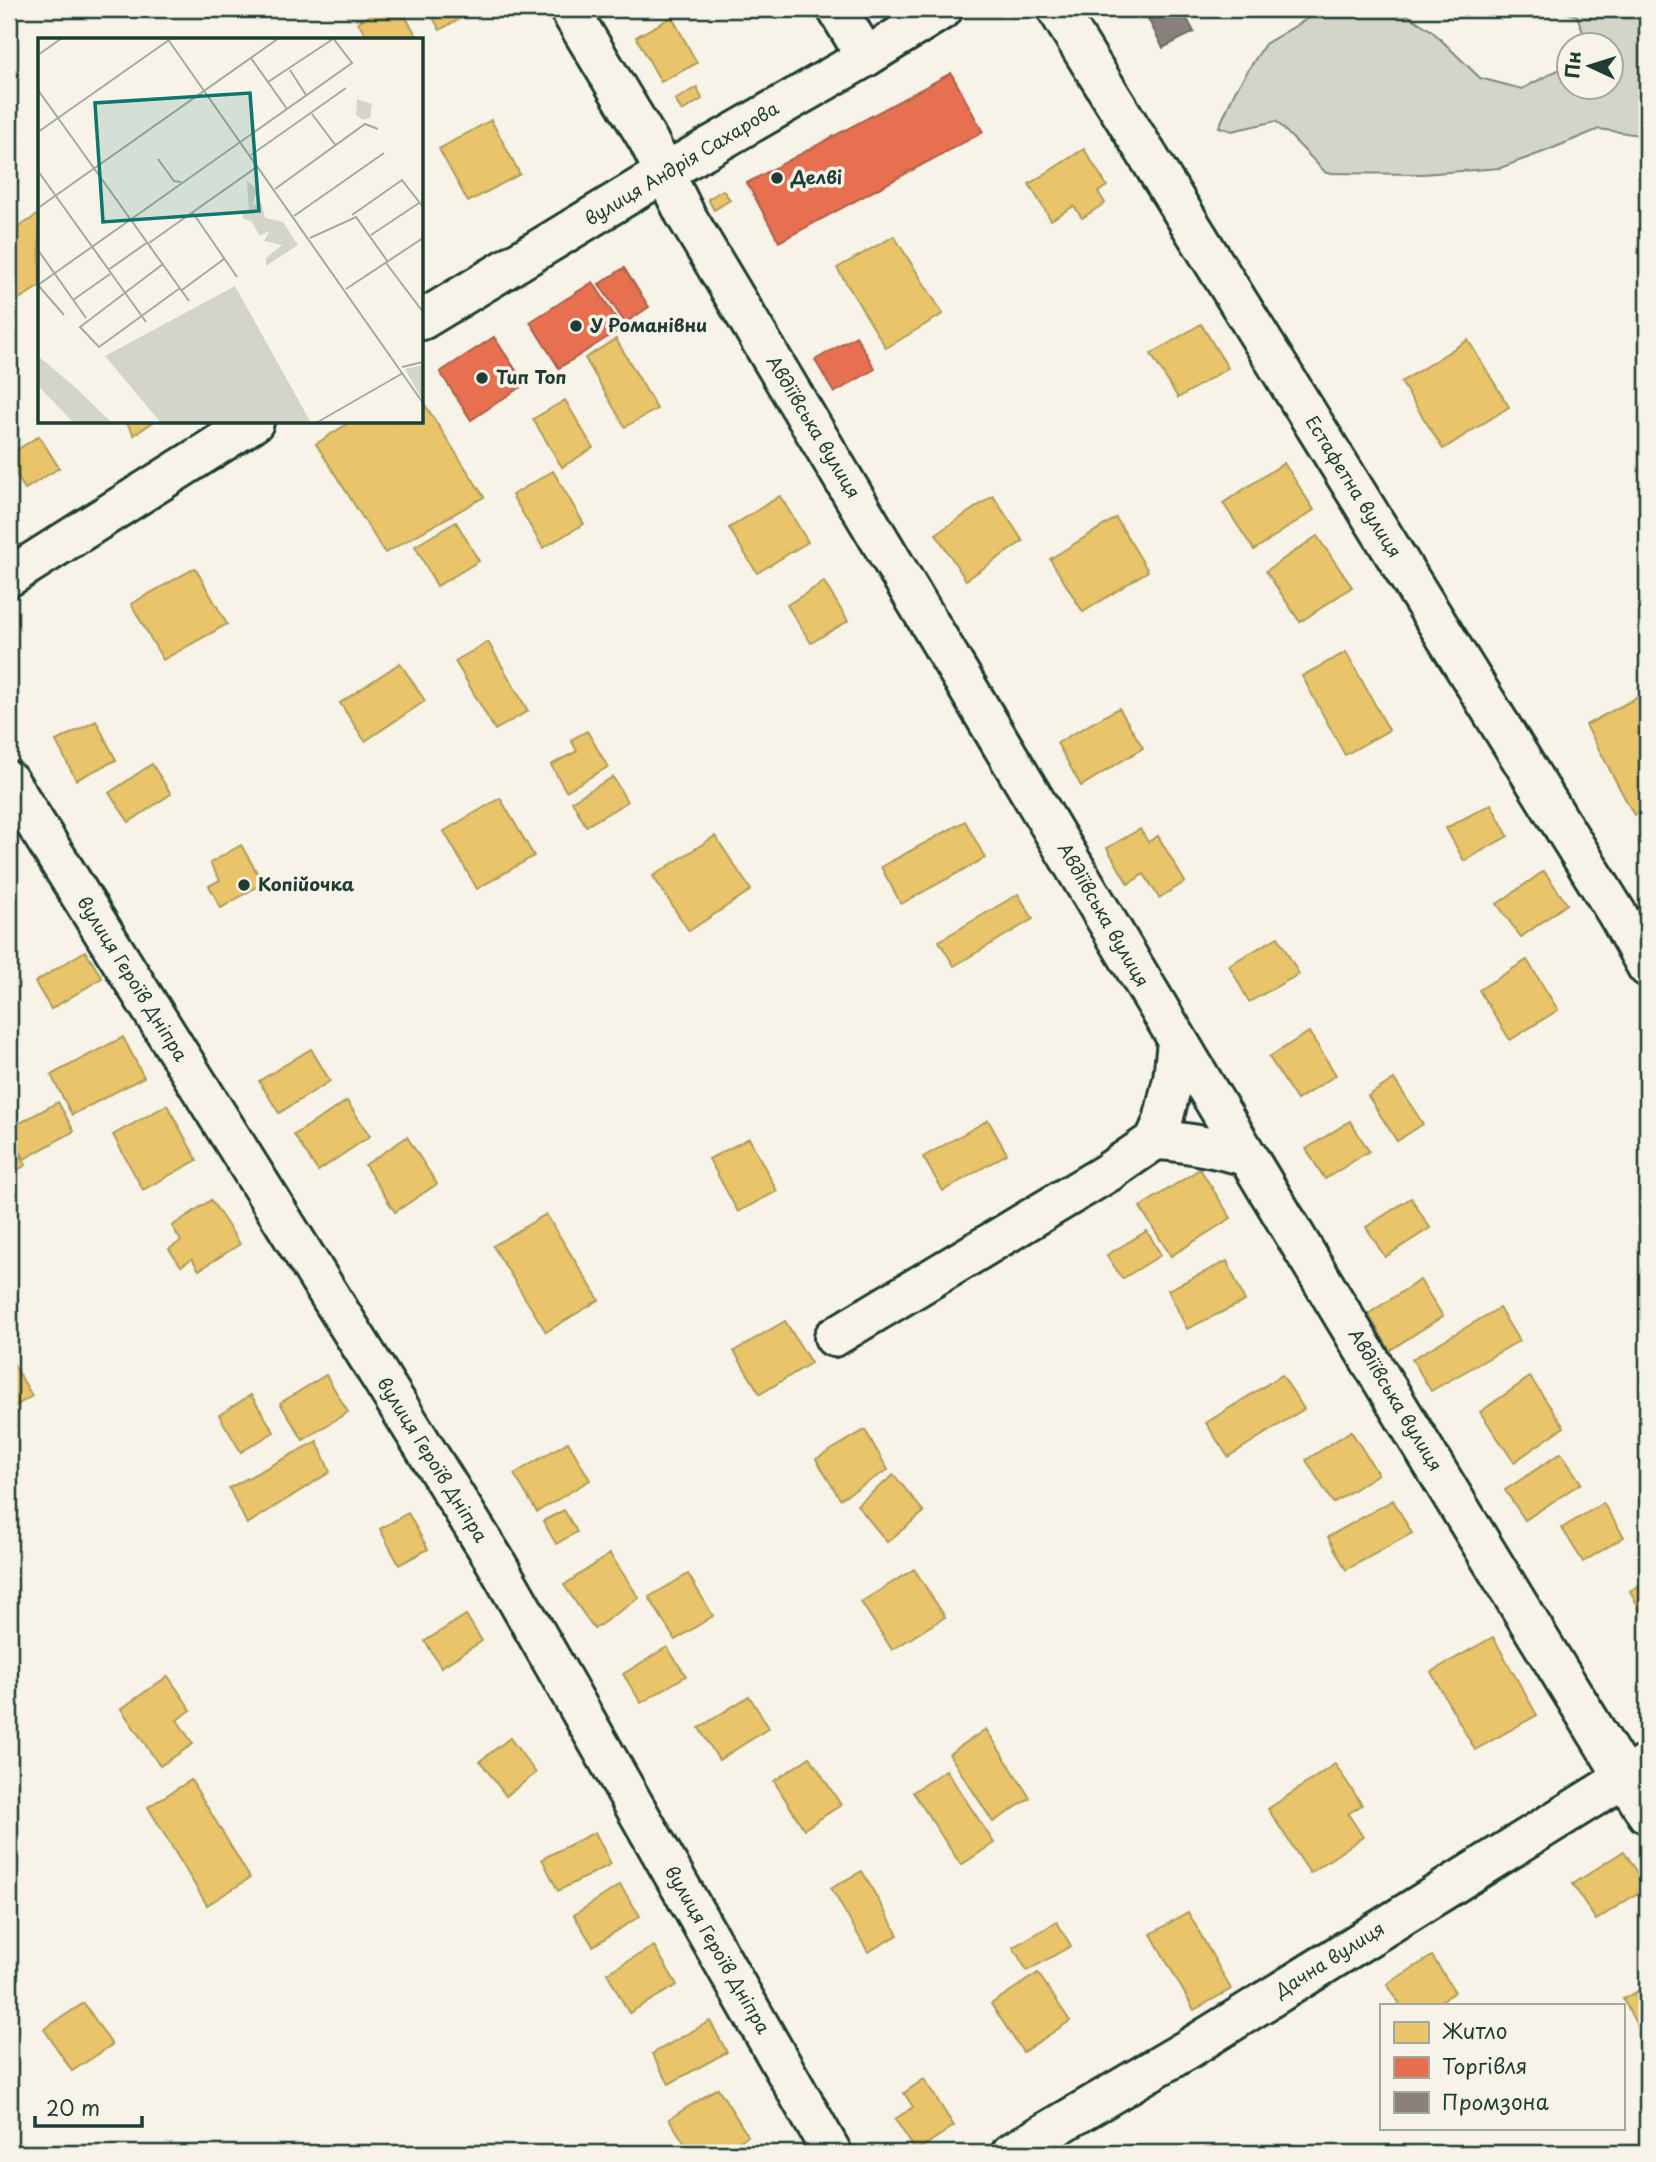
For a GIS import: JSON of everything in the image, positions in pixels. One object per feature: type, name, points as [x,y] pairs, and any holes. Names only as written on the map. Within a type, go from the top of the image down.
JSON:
[{"type":"street","name":"Авдіївська вулиця","points":[[569,9],[648,140],[685,214],[1246,1156],[1636,1770],[1647,1814]]},
{"type":"street","points":[[837,9],[866,57]]},
{"type":"street","name":"вулиця Андрія Сахарова","points":[[424,319],[664,173],[866,57],[943,9]]},
{"type":"street","name":"Естафетна вулиця","points":[[1057,9],[1633,909],[1647,967]]},
{"type":"street","points":[[9,577],[251,424]]},
{"type":"street","name":"вулиця Героїв Дніпра","points":[[9,781],[495,1561],[832,2153]]},
{"type":"street","points":[[834,1338],[1107,1173],[1154,1140],[1163,1121],[1173,1079],[1177,1041]]},
{"type":"street","points":[[1154,1140],[1175,1140],[1246,1156]]},
{"type":"street","name":"Дачна вулиця","points":[[1011,2153],[1188,2049],[1636,1770]]},
{"type":"shaded area","points":[[1324,9],[1398,9],[1432,31],[1480,78],[1522,89],[1554,72],[1554,102],[1624,102],[1624,32],[1583,32],[1577,16],[1555,9],[1647,9],[1647,161],[1646,136],[1599,129],[1500,168],[1422,174],[1326,173],[1276,121],[1232,131],[1219,127],[1235,91],[1265,44]]},
{"type":"building: Житло","points":[[380,9],[401,9],[418,38],[368,38],[358,22]]},
{"type":"building: Житло","points":[[428,9],[476,9],[440,30]]},
{"type":"building: Житло","points":[[672,17],[697,63],[661,82],[636,37]]},
{"type":"building: Житло","points":[[697,87],[702,99],[682,111],[675,100]]},
{"type":"building: Житло","points":[[491,120],[520,174],[468,202],[439,149]]},
{"type":"building: Житло","points":[[1084,149],[1107,186],[1098,192],[1105,203],[1082,218],[1074,206],[1051,220],[1029,184]]},
{"type":"building: Житло","points":[[723,190],[730,200],[714,210],[708,199]]},
{"type":"building: Житло","points":[[38,215],[38,287],[11,304],[9,301],[9,233]]},
{"type":"building: Житло","points":[[894,236],[943,314],[886,348],[837,268]]},
{"type":"building: Житло","points":[[1201,324],[1228,368],[1178,398],[1151,354]]},
{"type":"building: Житло","points":[[616,339],[657,409],[625,427],[585,358]]},
{"type":"building: Житло","points":[[1468,340],[1509,407],[1443,449],[1401,382]]},
{"type":"building: Житло","points":[[565,400],[593,448],[562,467],[533,419]]},
{"type":"building: Житло","points":[[424,403],[484,497],[385,553],[316,444],[347,424],[424,424]]},
{"type":"building: Житло","points":[[127,424],[150,424],[134,435]]},
{"type":"building: Житло","points":[[39,436],[59,468],[25,489],[9,463],[9,455]]},
{"type":"building: Житло","points":[[1284,463],[1314,510],[1254,550],[1223,503]]},
{"type":"building: Житло","points":[[553,471],[584,524],[543,548],[512,495]]},
{"type":"building: Житло","points":[[780,496],[808,542],[757,573],[729,528]]},
{"type":"building: Житло","points":[[993,496],[1023,541],[966,580],[936,534]]},
{"type":"building: Житло","points":[[1116,518],[1148,571],[1083,612],[1050,559]]},
{"type":"building: Житло","points":[[456,522],[479,561],[437,586],[415,546]]},
{"type":"building: Житло","points":[[1317,536],[1352,587],[1300,622],[1266,571]]},
{"type":"building: Житло","points":[[195,568],[227,624],[163,660],[131,604]]},
{"type":"building: Житло","points":[[824,582],[848,621],[811,643],[787,605]]},
{"type":"building: Житло","points":[[488,642],[528,711],[495,730],[455,661]]},
{"type":"building: Житло","points":[[1346,652],[1389,730],[1345,755],[1302,676]]},
{"type":"building: Житло","points":[[400,663],[425,701],[365,741],[340,703]]},
{"type":"building: Житло","points":[[1647,692],[1647,807],[1634,815],[1586,725]]},
{"type":"building: Житло","points":[[1119,708],[1143,748],[1081,786],[1057,743]]},
{"type":"building: Житло","points":[[96,721],[116,760],[76,780],[56,741]]},
{"type":"building: Житло","points":[[587,731],[608,767],[566,791],[551,765],[577,751],[571,740]]},
{"type":"building: Житло","points":[[152,764],[171,794],[129,822],[109,793]]},
{"type":"building: Житло","points":[[613,777],[627,802],[586,826],[572,801]]},
{"type":"building: Житло","points":[[500,798],[534,856],[477,889],[444,831]]},
{"type":"building: Житло","points":[[1491,804],[1508,836],[1464,861],[1446,828]]},
{"type":"building: Житло","points":[[965,821],[985,858],[901,904],[881,867]]},
{"type":"building: Житло","points":[[1140,829],[1148,842],[1158,836],[1185,882],[1159,898],[1144,874],[1128,884],[1107,848]]},
{"type":"building: Житло","points":[[715,836],[751,890],[689,931],[653,876]]},
{"type":"building: Житло","points":[[241,845],[263,883],[221,908],[209,886],[220,880],[210,863]]},
{"type":"building: Житло","points":[[1544,871],[1567,904],[1521,937],[1497,904]]},
{"type":"building: Житло","points":[[1018,894],[1033,919],[954,966],[939,941]]},
{"type":"building: Житло","points":[[1278,937],[1299,974],[1249,1002],[1229,965]]},
{"type":"building: Житло","points":[[85,951],[102,978],[51,1009],[35,982]]},
{"type":"building: Житло","points":[[1527,960],[1558,1010],[1510,1040],[1479,990]]},
{"type":"building: Житло","points":[[1309,1032],[1336,1075],[1297,1100],[1269,1057]]},
{"type":"building: Житло","points":[[123,1037],[144,1077],[72,1115],[51,1075]]},
{"type":"building: Житло","points":[[311,1049],[330,1081],[279,1113],[259,1081]]},
{"type":"building: Житло","points":[[1394,1079],[1423,1124],[1397,1141],[1368,1096]]},
{"type":"building: Житло","points":[[347,1101],[370,1136],[318,1171],[294,1135]]},
{"type":"building: Житло","points":[[58,1102],[74,1131],[24,1159],[9,1129]]},
{"type":"building: Житло","points":[[167,1105],[197,1160],[143,1190],[113,1135]]},
{"type":"building: Житло","points":[[988,1120],[1007,1154],[943,1191],[923,1157]]},
{"type":"building: Житло","points":[[1350,1121],[1369,1151],[1325,1179],[1306,1149]]},
{"type":"building: Житло","points":[[9,1134],[26,1165],[9,1175]]},
{"type":"building: Житло","points":[[407,1137],[437,1184],[395,1212],[365,1165]]},
{"type":"building: Житло","points":[[749,1138],[777,1191],[738,1212],[709,1159]]},
{"type":"building: Житло","points":[[1200,1169],[1231,1218],[1171,1256],[1140,1207]]},
{"type":"building: Житло","points":[[1411,1198],[1430,1228],[1385,1257],[1366,1227]]},
{"type":"building: Житло","points":[[211,1200],[240,1244],[199,1270],[192,1259],[181,1266],[169,1249],[181,1241],[172,1226]]},
{"type":"building: Житло","points":[[546,1214],[599,1300],[546,1332],[493,1246]]},
{"type":"building: Житло","points":[[1147,1231],[1161,1255],[1122,1279],[1107,1255]]},
{"type":"building: Житло","points":[[1227,1261],[1245,1301],[1187,1329],[1168,1290]]},
{"type":"building: Житло","points":[[1420,1280],[1443,1316],[1390,1350],[1368,1314]]},
{"type":"building: Житло","points":[[1499,1308],[1519,1341],[1431,1391],[1412,1359]]},
{"type":"building: Житло","points":[[785,1321],[811,1363],[760,1394],[734,1351]]},
{"type":"building: Житло","points":[[9,1356],[32,1396],[9,1410]]},
{"type":"building: Житло","points":[[326,1375],[348,1412],[303,1440],[280,1403]]},
{"type":"building: Житло","points":[[1282,1375],[1304,1409],[1228,1457],[1206,1423]]},
{"type":"building: Житло","points":[[1530,1377],[1564,1427],[1514,1462],[1480,1412]]},
{"type":"building: Житло","points":[[251,1395],[274,1432],[241,1452],[219,1415]]},
{"type":"building: Житло","points":[[865,1430],[888,1470],[840,1499],[816,1459]]},
{"type":"building: Житло","points":[[1351,1431],[1378,1474],[1333,1503],[1306,1460]]},
{"type":"building: Житло","points":[[317,1441],[330,1472],[247,1524],[229,1488]]},
{"type":"building: Житло","points":[[568,1442],[590,1480],[537,1512],[514,1474]]},
{"type":"building: Житло","points":[[1561,1453],[1581,1483],[1525,1520],[1505,1490]]},
{"type":"building: Житло","points":[[894,1475],[924,1512],[887,1542],[857,1505]]},
{"type":"building: Житло","points":[[1393,1500],[1412,1533],[1346,1570],[1328,1537]]},
{"type":"building: Житло","points":[[1603,1503],[1624,1537],[1583,1562],[1562,1528]]},
{"type":"building: Житло","points":[[564,1510],[577,1532],[556,1544],[543,1521]]},
{"type":"building: Житло","points":[[408,1513],[428,1549],[399,1565],[380,1529]]},
{"type":"building: Житло","points":[[610,1554],[639,1598],[594,1629],[564,1585]]},
{"type":"building: Житло","points":[[914,1569],[945,1617],[892,1650],[861,1602]]},
{"type":"building: Житло","points":[[688,1574],[713,1616],[675,1640],[649,1597]]},
{"type":"building: Житло","points":[[1647,1581],[1647,1623],[1630,1591]]},
{"type":"building: Житло","points":[[466,1615],[482,1641],[441,1667],[425,1641]]},
{"type":"building: Житло","points":[[1493,1637],[1537,1715],[1475,1750],[1431,1672]]},
{"type":"building: Житло","points":[[667,1647],[686,1676],[641,1703],[623,1674]]},
{"type":"building: Житло","points":[[168,1676],[191,1710],[177,1720],[193,1744],[160,1766],[121,1709]]},
{"type":"building: Житло","points":[[749,1696],[769,1728],[719,1760],[699,1728]]},
{"type":"building: Житло","points":[[986,1729],[1030,1798],[993,1822],[949,1754]]},
{"type":"building: Житло","points":[[510,1738],[536,1773],[506,1796],[480,1761]]},
{"type":"building: Житло","points":[[810,1757],[841,1805],[804,1829],[774,1781]]},
{"type":"building: Житло","points":[[1335,1764],[1362,1805],[1348,1814],[1363,1837],[1310,1873],[1268,1809]]},
{"type":"building: Житло","points":[[946,1770],[994,1843],[961,1865],[913,1792]]},
{"type":"building: Житло","points":[[191,1780],[250,1878],[207,1905],[148,1807]]},
{"type":"building: Житло","points":[[595,1832],[611,1864],[558,1891],[542,1859]]},
{"type":"building: Житло","points":[[1624,1851],[1647,1887],[1596,1920],[1573,1884]]},
{"type":"building: Житло","points":[[862,1871],[898,1935],[868,1952],[831,1888]]},
{"type":"building: Житло","points":[[620,1885],[640,1916],[593,1946],[574,1915]]},
{"type":"building: Житло","points":[[1188,1912],[1231,1989],[1194,2010],[1151,1934]]},
{"type":"building: Житло","points":[[1057,1922],[1071,1946],[1027,1971],[1013,1947]]},
{"type":"building: Житло","points":[[654,1946],[677,1985],[629,2013],[607,1973]]},
{"type":"building: Житло","points":[[1432,1956],[1455,1992],[1436,2004],[1400,2004],[1387,1984]]},
{"type":"building: Житло","points":[[1038,1973],[1070,2021],[1023,2052],[991,2004]]},
{"type":"building: Житло","points":[[1647,1986],[1647,2044],[1623,1999]]},
{"type":"building: Житло","points":[[84,2003],[112,2045],[72,2071],[44,2029]]},
{"type":"building: Житло","points":[[710,2021],[727,2052],[669,2084],[652,2054]]},
{"type":"building: Житло","points":[[924,2079],[954,2126],[916,2151],[895,2119],[913,2107],[904,2093]]},
{"type":"building: Житло","points":[[718,2088],[748,2136],[720,2153],[691,2153],[669,2119]]},
{"type":"building: Торгівля","points":[[951,73],[983,132],[779,242],[747,183]]},
{"type":"building: Торгівля","points":[[624,268],[649,307],[625,323],[599,284]]},
{"type":"building: Торгівля","points":[[593,282],[622,328],[559,368],[530,322]]},
{"type":"building: Торгівля","points":[[856,336],[875,369],[834,393],[815,360]]},
{"type":"building: Торгівля","name":"Тип Топ","points":[[494,337],[525,384],[471,420],[440,372]]},
{"type":"building: Промзона","points":[[1143,9],[1182,9],[1194,32],[1163,48]]},
{"type":"place","name":"Делві","points":[[777,178]]},
{"type":"place","name":"У Романівни","points":[[576,326]]},
{"type":"place","name":"Тип Топ","points":[[482,378]]},
{"type":"place","name":"Копійочка","points":[[244,885]]}]
